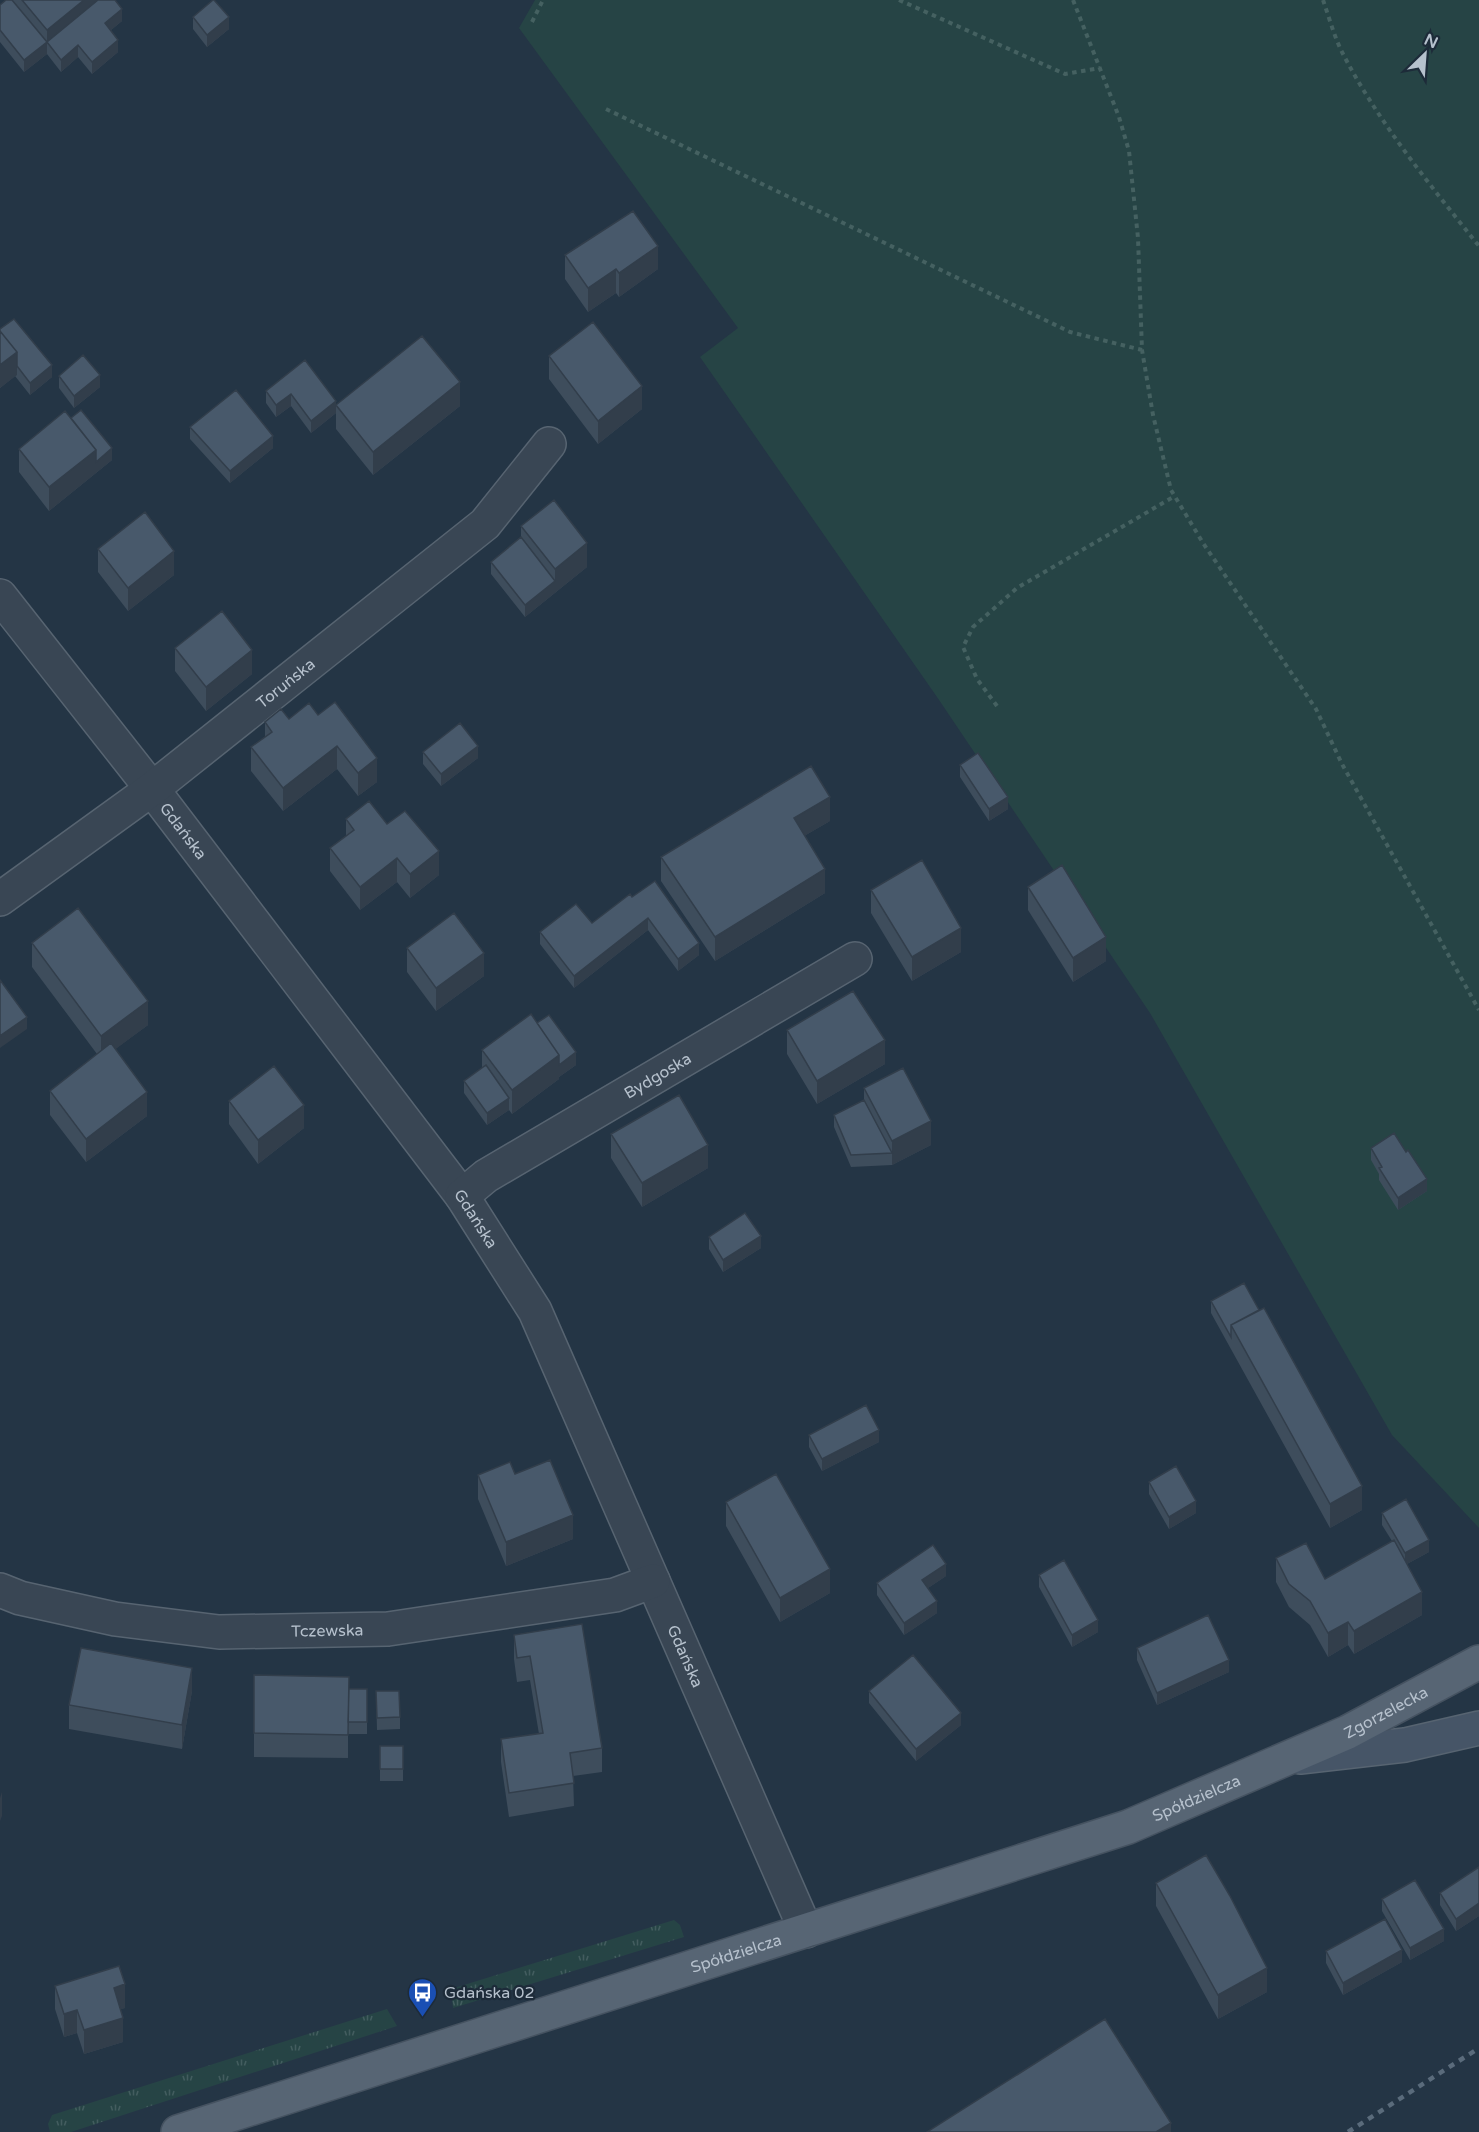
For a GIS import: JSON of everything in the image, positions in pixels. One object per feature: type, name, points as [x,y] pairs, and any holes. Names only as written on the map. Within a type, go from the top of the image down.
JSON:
[{"type":"main road","name":"Zgorzelecka","points":[[1290,1758],[1348,1732],[1479,1662]]},
{"type":"main road","name":"Spółdzielcza","points":[[178,2132],[1128,1827],[1290,1758]]},
{"type":"street","name":"Toruńska","points":[[0,899],[152,789],[485,524],[549,444]]},
{"type":"street","name":"Gdańska","points":[[0,596],[152,789],[462,1196],[535,1311],[806,1931]]},
{"type":"street","name":"Bydgoska","points":[[462,1196],[486,1176],[855,958]]},
{"type":"street","name":"Tczewska","points":[[0,1590],[20,1598],[115,1619],[231,1632],[388,1629],[615,1595],[653,1581]]},
{"type":"street","points":[[1290,1758],[1405,1745],[1479,1728]]},
{"type":"path","points":[[532,22],[543,0]]},
{"type":"path","points":[[899,0],[1065,74],[1100,68]]},
{"type":"path","points":[[1073,0],[1119,117],[1133,181],[1142,350],[1171,490],[1203,543],[1316,709],[1342,764],[1479,1010]]},
{"type":"path","points":[[1323,0],[1341,50],[1376,108],[1423,177],[1479,246]]},
{"type":"path","points":[[606,109],[1070,332],[1142,350]]},
{"type":"path","points":[[997,706],[977,679],[963,647],[973,627],[1017,588],[1175,496]]},
{"type":"green space","points":[[535,0],[1479,0],[1479,1528],[1392,1435],[1150,1013],[937,697],[700,357],[738,328],[519,28]]},
{"type":"green space","points":[[674,1920],[680,1925],[684,1937],[453,2008],[451,1989]]},
{"type":"green space","points":[[387,2009],[397,2026],[71,2132],[50,2132],[48,2124],[52,2115]]},
{"type":"building","points":[[6,0],[12,0],[47,42],[24,60],[0,30],[0,5]]},
{"type":"building","points":[[22,0],[84,0],[47,30]]},
{"type":"building","points":[[98,0],[115,0],[122,9],[105,23],[118,40],[92,62],[78,45],[61,60],[47,42]]},
{"type":"building","points":[[213,0],[229,17],[207,35],[193,17]]},
{"type":"building","points":[[633,211],[658,246],[619,273],[616,269],[588,288],[565,255]]},
{"type":"building","points":[[14,319],[52,365],[30,383],[17,366],[17,352],[0,331]]},
{"type":"building","points":[[593,322],[642,386],[598,421],[549,356]]},
{"type":"building","points":[[0,331],[17,352],[0,365]]},
{"type":"building","points":[[422,336],[460,382],[373,452],[336,405]]},
{"type":"building","points":[[83,355],[100,375],[74,396],[59,376]]},
{"type":"building","points":[[305,360],[336,401],[311,421],[291,394],[276,405],[266,391]]},
{"type":"building","points":[[236,390],[273,436],[230,471],[190,427]]},
{"type":"building","points":[[81,410],[112,448],[96,462],[96,450],[71,418]]},
{"type":"building","points":[[65,411],[96,450],[49,487],[19,449]]},
{"type":"building","points":[[554,500],[587,543],[555,569],[521,526]]},
{"type":"building","points":[[145,512],[174,551],[128,588],[98,549]]},
{"type":"building","points":[[521,537],[555,581],[525,605],[491,562]]},
{"type":"building","points":[[222,611],[252,650],[206,687],[175,648]]},
{"type":"building","points":[[335,702],[377,758],[358,773],[337,746],[283,788],[251,747],[272,732],[265,722],[281,709],[289,719],[309,703],[318,715]]},
{"type":"building","points":[[460,723],[478,746],[441,774],[423,752]]},
{"type":"building","points":[[978,753],[1008,797],[989,809],[960,765]]},
{"type":"building","points":[[811,766],[830,797],[794,818],[825,869],[715,937],[661,857]]},
{"type":"building","points":[[369,801],[387,824],[405,811],[439,851],[410,874],[397,858],[360,887],[330,848],[354,830],[346,819]]},
{"type":"building","points":[[922,860],[961,928],[912,957],[871,890]]},
{"type":"building","points":[[1062,865],[1106,937],[1073,958],[1028,887]]},
{"type":"building","points":[[655,881],[699,943],[678,959],[648,918],[574,976],[540,932],[576,904],[592,923],[630,894],[632,897]]},
{"type":"building","points":[[78,908],[148,1001],[101,1036],[32,943]]},
{"type":"building","points":[[454,913],[484,953],[436,988],[407,948]]},
{"type":"building","points":[[0,980],[27,1017],[0,1036]]},
{"type":"building","points":[[853,991],[885,1040],[817,1081],[787,1030]]},
{"type":"building","points":[[531,1014],[559,1055],[512,1090],[482,1050]]},
{"type":"building","points":[[549,1015],[576,1052],[559,1065],[559,1055],[537,1023]]},
{"type":"building","points":[[111,1043],[147,1092],[86,1139],[50,1091]]},
{"type":"building","points":[[486,1065],[509,1098],[487,1113],[464,1081]]},
{"type":"building","points":[[274,1066],[304,1105],[258,1140],[229,1101]]},
{"type":"building","points":[[903,1068],[931,1121],[892,1141],[864,1088]]},
{"type":"building","points":[[679,1095],[708,1145],[642,1183],[611,1134]]},
{"type":"building","points":[[864,1100],[892,1153],[851,1155],[834,1115]]},
{"type":"building","points":[[1394,1133],[1427,1179],[1398,1198],[1379,1168],[1382,1167],[1371,1148]]},
{"type":"building","points":[[745,1213],[761,1236],[723,1260],[709,1237]]},
{"type":"building","points":[[1244,1283],[1259,1310],[1231,1325],[1231,1337],[1211,1301]]},
{"type":"building","points":[[1264,1308],[1362,1486],[1330,1504],[1231,1325]]},
{"type":"building","points":[[866,1405],[879,1430],[822,1459],[809,1435]]},
{"type":"building","points":[[550,1460],[573,1515],[506,1542],[478,1475],[510,1462],[515,1474]]},
{"type":"building","points":[[1176,1466],[1196,1501],[1169,1517],[1149,1482]]},
{"type":"building","points":[[776,1474],[830,1569],[780,1598],[726,1502]]},
{"type":"building","points":[[1406,1499],[1429,1540],[1405,1553],[1382,1513]]},
{"type":"building","points":[[1394,1540],[1422,1592],[1354,1631],[1348,1622],[1328,1633],[1310,1601],[1289,1584],[1276,1558],[1306,1543],[1325,1579]]},
{"type":"building","points":[[933,1545],[946,1564],[922,1580],[937,1601],[904,1623],[877,1583]]},
{"type":"building","points":[[1064,1560],[1098,1620],[1072,1635],[1039,1575]]},
{"type":"building","points":[[1208,1615],[1229,1660],[1157,1693],[1137,1648]]},
{"type":"building","points":[[582,1624],[602,1748],[570,1753],[574,1783],[509,1793],[501,1739],[543,1733],[530,1656],[517,1658],[514,1635]]},
{"type":"building","points":[[81,1648],[192,1668],[182,1725],[69,1705]]},
{"type":"building","points":[[913,1655],[961,1713],[916,1749],[869,1691]]},
{"type":"building","points":[[254,1675],[349,1677],[348,1735],[254,1733]]},
{"type":"building","points":[[349,1689],[367,1689],[367,1722],[348,1722]]},
{"type":"building","points":[[376,1691],[399,1691],[400,1717],[377,1718]]},
{"type":"building","points":[[380,1746],[403,1746],[403,1769],[380,1769]]},
{"type":"building","points":[[1206,1855],[1267,1968],[1218,1995],[1156,1883]]},
{"type":"building","points":[[1479,1867],[1479,1903],[1456,1919],[1440,1893]]},
{"type":"building","points":[[1415,1880],[1444,1929],[1410,1948],[1382,1899]]},
{"type":"building","points":[[1385,1919],[1402,1950],[1343,1983],[1326,1951]]},
{"type":"building","points":[[119,1966],[125,1984],[114,1988],[123,2018],[84,2030],[77,2010],[64,2014],[55,1986]]},
{"type":"building","points":[[1105,2019],[1171,2123],[1156,2132],[927,2132]]},
{"type":"railway","points":[[1348,2132],[1479,2048]]},
{"type":"place","name":"Gdańska 02","points":[[423,2018]]}]
